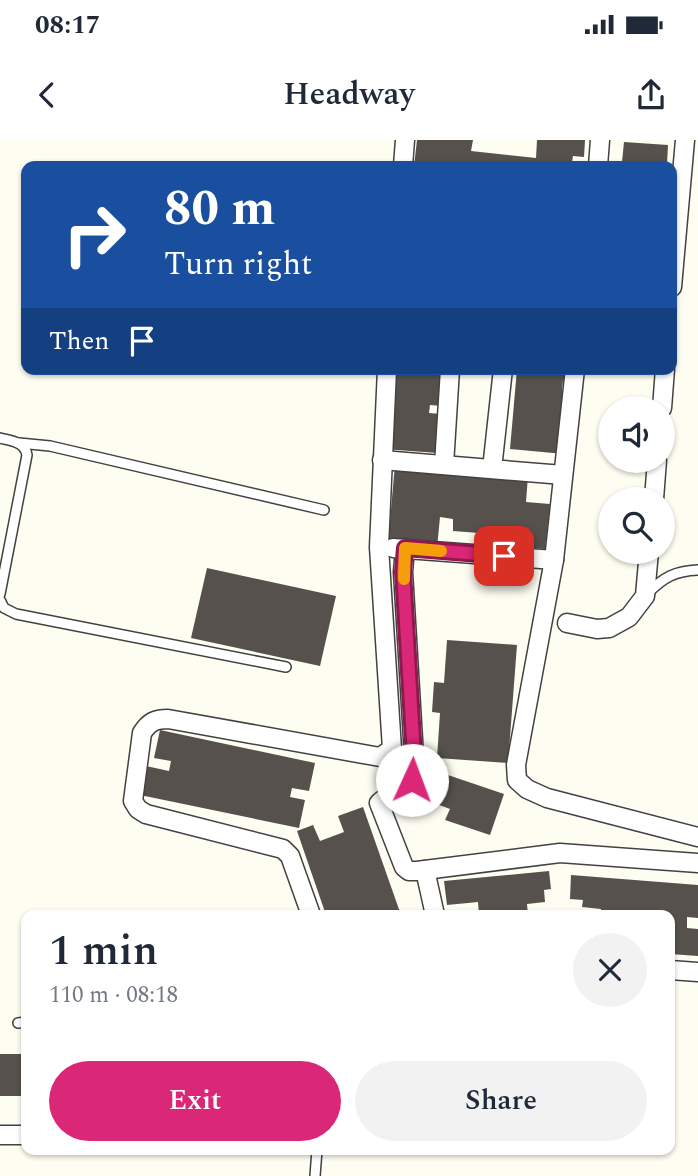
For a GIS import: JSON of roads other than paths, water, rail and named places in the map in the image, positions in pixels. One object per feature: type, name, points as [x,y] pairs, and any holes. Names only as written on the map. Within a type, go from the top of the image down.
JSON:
[{"type":"street","points":[[403,161],[405,140]]},
{"type":"street","points":[[598,161],[600,140]]},
{"type":"street","points":[[677,230],[685,140]]},
{"type":"street","points":[[309,910],[290,856],[283,849],[146,814],[138,809],[133,802],[142,733],[147,724],[157,719],[168,719],[380,757],[391,749],[379,547],[387,375]]},
{"type":"street","points":[[444,465],[450,375]]},
{"type":"street","points":[[492,469],[502,375]]},
{"type":"street","points":[[574,375],[554,560],[516,765],[517,780],[527,789],[547,797],[698,837]]},
{"type":"street","points":[[663,396],[665,375]]},
{"type":"street","points":[[382,460],[563,475]]},
{"type":"street","points":[[379,547],[554,560]]},
{"type":"street","points":[[405,548],[403,572],[415,773],[408,785],[379,803],[404,867],[409,871],[425,870],[560,853],[698,863]]},
{"type":"street","points":[[567,623],[597,629],[609,628],[629,617],[645,596],[648,564]]},
{"type":"street","points":[[425,870],[434,910]]},
{"type":"street","points":[[675,970],[698,972]]},
{"type":"street","points":[[0,1135],[21,1135]]},
{"type":"lane","points":[[0,438],[50,446],[324,510]]},
{"type":"lane","points":[[0,594],[27,456],[26,449],[19,443]]},
{"type":"lane","points":[[645,596],[670,574],[681,570],[698,570]]},
{"type":"lane","points":[[0,600],[4,608],[16,614],[286,667]]},
{"type":"lane","points":[[315,1176],[317,1155]]}]
